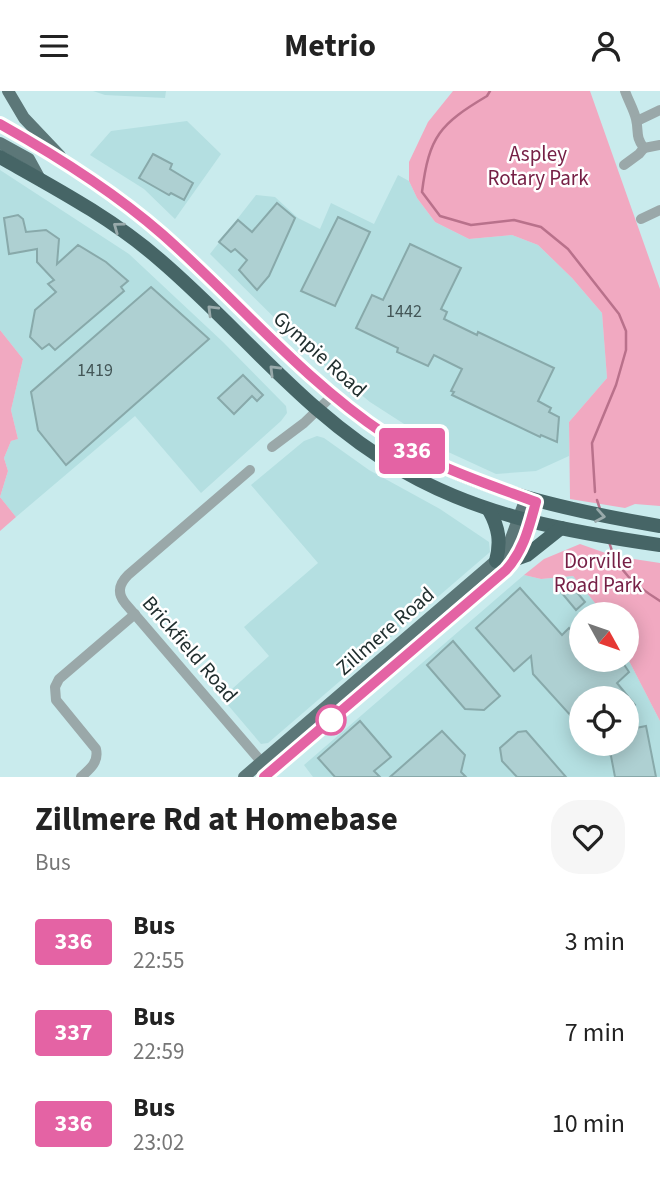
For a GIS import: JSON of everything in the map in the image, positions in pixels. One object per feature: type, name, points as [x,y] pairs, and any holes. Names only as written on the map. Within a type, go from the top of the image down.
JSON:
[{"type":"highway","name":"Gympie Road","points":[[0,124],[66,163],[134,210],[332,397],[387,436],[416,453],[531,500],[660,526]]},
{"type":"highway","name":"Gympie Road","points":[[0,157],[110,221],[159,259],[316,410],[404,472],[489,510],[525,521],[660,545]]},
{"type":"highway","points":[[489,510],[499,532],[496,561]]},
{"type":"highway","points":[[516,559],[527,555],[561,528]]},
{"type":"main road","points":[[8,91],[24,118],[66,163]]},
{"type":"main road","points":[[0,143],[29,159],[41,181]]},
{"type":"main road","name":"Zillmere Road","points":[[244,777],[265,770],[463,607],[516,559],[531,500]]},
{"type":"main road","name":"Zillmere Road","points":[[265,770],[496,561],[511,545],[525,521]]},
{"type":"street","points":[[625,91],[637,121],[637,139],[644,148]]},
{"type":"street","points":[[637,121],[660,110]]},
{"type":"street","points":[[624,165],[644,148],[660,145]]},
{"type":"street","points":[[641,219],[660,210]]},
{"type":"street","points":[[272,447],[298,429],[332,397]]},
{"type":"street","name":"Brickfield Road","points":[[250,470],[123,579],[120,588],[121,598],[265,770]]},
{"type":"street","points":[[81,777],[94,764],[96,749],[58,704],[54,696],[55,687],[59,679],[135,614]]},
{"type":"shaded area","points":[[93,91],[166,91],[165,98],[105,95]]},
{"type":"shaded area","points":[[187,121],[221,154],[175,219],[144,189],[90,155],[111,131]]},
{"type":"shaded area","points":[[0,170],[129,254],[223,342],[286,406],[287,413],[281,421],[201,493],[135,416],[16,517],[0,497],[8,471],[4,458],[11,441],[18,439],[11,410],[23,359],[0,330]]},
{"type":"shaded area","points":[[398,175],[409,181],[417,198],[435,222],[469,239],[512,235],[538,245],[572,278],[602,313],[607,378],[569,422],[569,456],[536,471],[496,474],[446,451],[370,402],[312,355],[210,254],[256,195],[275,197],[298,218],[320,229],[331,203],[374,224]]},
{"type":"shaded area","points":[[317,436],[324,438],[369,470],[440,509],[489,542],[490,552],[268,743],[261,744],[222,698],[269,656],[244,627],[318,563],[251,485],[304,441]]},
{"type":"shaded area","points":[[524,575],[541,579],[573,576],[594,602],[569,602],[569,672],[635,672],[660,721],[660,777],[313,777],[304,765]]},
{"type":"green space","name":"Aspley Rotary Park","points":[[453,91],[590,91],[660,289],[660,506],[635,504],[625,508],[570,499],[569,422],[607,378],[602,313],[572,278],[538,245],[512,235],[469,239],[435,222],[417,198],[409,181],[409,162],[428,122]]},
{"type":"green space","points":[[0,330],[23,359],[11,410],[18,439],[11,441],[4,458],[8,471],[0,497]]},
{"type":"green space","points":[[0,497],[16,517],[0,531]]},
{"type":"green space","name":"Dorville Road Park","points":[[580,544],[614,556],[660,563],[660,721],[635,672],[639,672],[639,602],[594,602],[573,576],[541,579],[524,575],[544,559]]},
{"type":"building","points":[[153,154],[172,164],[170,169],[193,183],[184,200],[139,178]]},
{"type":"building","points":[[277,203],[295,218],[269,276],[257,290],[239,270],[247,260],[235,249],[231,252],[219,242],[238,220],[252,232]]},
{"type":"building","points":[[18,215],[23,219],[26,232],[46,230],[59,239],[57,264],[78,245],[106,262],[128,281],[121,287],[124,291],[55,350],[49,344],[42,349],[30,337],[35,310],[56,292],[48,284],[54,280],[37,262],[37,249],[9,254],[4,218]]},
{"type":"building","points":[[338,217],[370,232],[335,306],[301,291]]},
{"type":"building","points":[[410,244],[461,268],[441,309],[447,312],[444,319],[554,368],[538,401],[551,408],[549,412],[559,417],[557,442],[541,435],[540,437],[452,395],[454,392],[451,391],[462,369],[434,355],[428,366],[356,328],[372,295],[383,300]]},
{"type":"building","points":[[151,287],[209,339],[66,465],[38,430],[31,392]]},
{"type":"building","points":[[243,375],[263,395],[257,401],[252,396],[234,414],[218,398]]},
{"type":"building","points":[[570,584],[585,602],[569,602],[561,592]]},
{"type":"building","points":[[520,588],[562,635],[569,628],[569,672],[629,672],[617,683],[619,686],[569,686],[569,714],[533,674],[531,656],[514,671],[476,628]]},
{"type":"building","points":[[453,641],[500,696],[484,710],[465,709],[427,665]]},
{"type":"building","points":[[360,721],[391,757],[374,771],[380,777],[335,777],[318,758]]},
{"type":"building","points":[[646,726],[656,777],[615,777],[611,756],[639,756],[639,727]]},
{"type":"building","points":[[442,731],[465,755],[461,772],[466,777],[390,777]]},
{"type":"building","points":[[526,731],[566,777],[517,777],[502,761],[500,748],[518,732]]},
{"type":"waterway","points":[[490,91],[487,96],[458,115],[440,133],[428,157],[422,192],[440,216],[471,225],[514,220],[541,227],[568,249],[619,314],[626,331],[626,350],[616,385],[592,443],[595,492]]},
{"type":"waterway","points":[[597,500],[600,509]]},
{"type":"waterway","points":[[609,542],[628,577],[660,601]]},
{"type":"bus line","name":"336","points":[[0,124],[85,175],[134,210],[194,264],[310,378],[347,408],[416,453],[536,502],[525,540],[516,559],[506,570],[264,777]]}]
